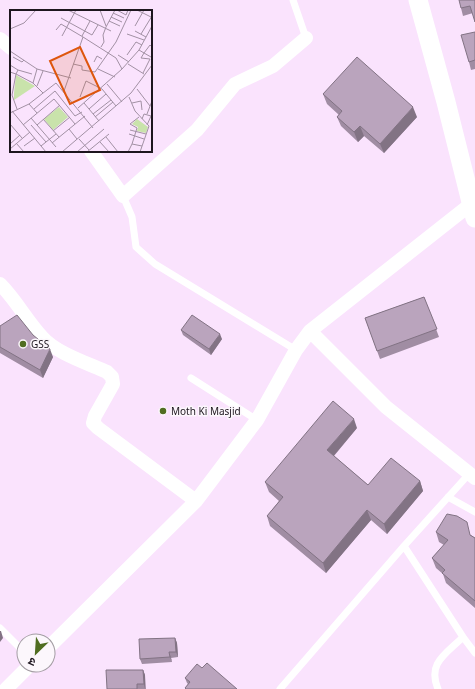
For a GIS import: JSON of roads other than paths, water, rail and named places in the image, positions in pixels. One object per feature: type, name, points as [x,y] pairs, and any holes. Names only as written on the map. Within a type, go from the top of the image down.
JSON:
[{"type":"street","points":[[56,640],[196,501],[257,420],[296,350],[310,331],[473,211],[446,102],[418,0]]},
{"type":"street","points":[[92,152],[123,196],[197,130],[235,84],[273,66],[306,38]]},
{"type":"street","points":[[0,39],[10,47]]},
{"type":"street","points":[[0,284],[8,292],[42,338],[62,353],[107,372],[112,377],[114,384],[95,416],[93,423],[196,501]]},
{"type":"street","points":[[310,331],[386,407],[472,476]]},
{"type":"street","points":[[6,689],[22,673]]},
{"type":"lane","points":[[293,0],[306,38]]},
{"type":"lane","points":[[123,196],[132,217],[136,247],[141,252],[155,264],[296,350]]},
{"type":"lane","points":[[191,378],[257,420]]},
{"type":"lane","points":[[280,689],[448,497],[472,476]]},
{"type":"lane","points":[[448,497],[475,512]]},
{"type":"lane","points":[[404,546],[475,653]]},
{"type":"lane","points":[[0,628],[16,644]]},
{"type":"lane","points":[[438,689],[434,680],[436,663],[463,637]]},
{"type":"place","name":"GSS","points":[[23,344]]},
{"type":"place","name":"Moth Ki Masjid","points":[[163,411]]}]
